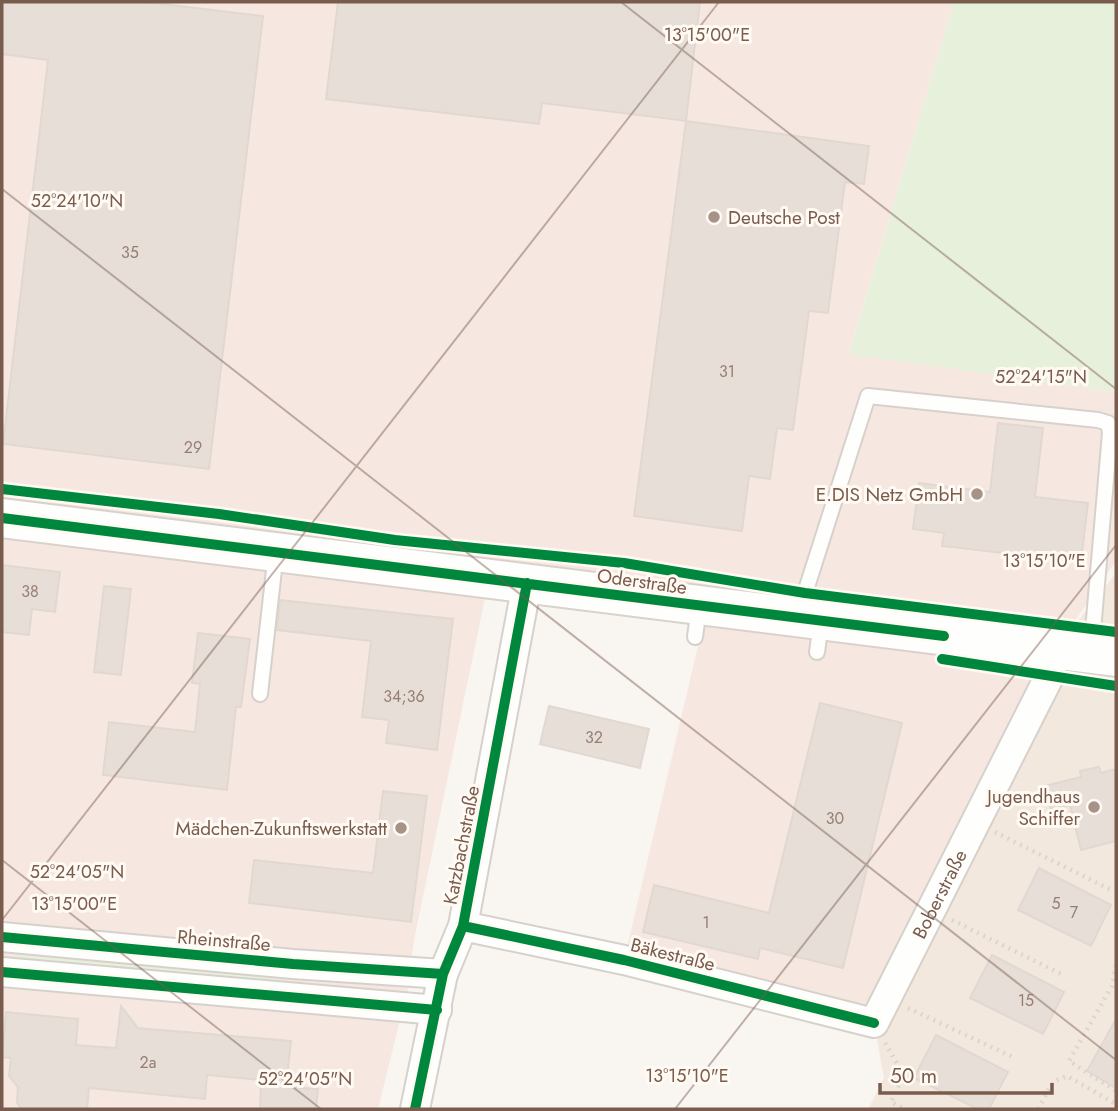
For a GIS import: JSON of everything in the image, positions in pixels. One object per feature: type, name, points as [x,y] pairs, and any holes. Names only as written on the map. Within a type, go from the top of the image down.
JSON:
[{"type":"main road","name":"Oderstraße","points":[[2,518],[527,583],[697,622],[1088,653]]},
{"type":"street","name":"Katzbachstraße","points":[[415,1109],[443,974],[463,926],[527,583]]},
{"type":"street","name":"Boberstraße","points":[[874,1023],[1049,677],[1088,653]]},
{"type":"street","name":"Bäkestraße","points":[[463,926],[624,960],[874,1023]]},
{"type":"street","name":"Rheinstraße","points":[[2,937],[293,964],[443,974]]},
{"type":"street","name":"Rheinstraße","points":[[290,999],[293,964]]},
{"type":"street","points":[[2,972],[437,1010]]},
{"type":"lane","points":[[813,631],[805,593],[868,396],[1098,419],[1108,424],[1110,433],[1088,653]]},
{"type":"lane","points":[[260,694],[276,551]]},
{"type":"path","points":[[975,822],[1113,891]]},
{"type":"path","points":[[931,910],[1061,974]]},
{"type":"path","points":[[1116,965],[1112,986],[1069,1061],[1116,1091]]},
{"type":"path","points":[[886,998],[1015,1058]]},
{"type":"path","points":[[874,1023],[904,1075],[891,1102],[905,1109]]},
{"type":"path","points":[[1038,1109],[1053,1082],[1068,1076],[1116,1104]]},
{"type":"shaded area","points":[[2,2],[954,2],[849,353],[1116,392],[1116,561],[1055,650],[874,1023],[624,960],[707,608],[489,579],[414,940],[408,988],[378,1109],[2,1109]]},
{"type":"shaded area","points":[[1116,573],[1116,1109],[868,1109],[884,1078],[874,1023],[1055,650]]},
{"type":"green space","points":[[954,2],[1116,2],[1116,392],[849,354]]},
{"type":"green space","points":[[24,950],[280,970],[284,980],[279,987],[23,964],[17,956]]},
{"type":"building","points":[[2,2],[146,2],[263,16],[209,469],[3,444],[48,60],[2,54]]},
{"type":"building","points":[[338,2],[700,2],[686,121],[542,103],[539,124],[326,99]]},
{"type":"building","points":[[686,121],[869,146],[864,184],[845,182],[828,313],[809,311],[793,430],[777,428],[770,479],[749,476],[742,531],[634,516]]},
{"type":"building","name":"E.DIS Netz GmbH","points":[[998,423],[1043,428],[1035,497],[1088,503],[1081,562],[942,546],[944,533],[913,529],[919,483],[990,492]]},
{"type":"building","points":[[2,565],[60,572],[55,612],[32,609],[29,635],[2,632]]},
{"type":"building","points":[[104,586],[131,589],[121,675],[94,672]]},
{"type":"building","points":[[280,600],[453,619],[437,750],[386,743],[389,720],[362,717],[371,641],[277,630]]},
{"type":"building","points":[[198,633],[250,639],[241,707],[236,707],[227,790],[103,775],[109,722],[195,732],[200,684],[192,683]]},
{"type":"building","points":[[820,703],[902,723],[843,968],[760,948],[758,959],[643,932],[654,885],[769,913]]},
{"type":"building","points":[[549,706],[649,729],[640,768],[540,744]]},
{"type":"building","name":"Jugendhaus Schiffer","points":[[1099,767],[1101,773],[1116,769],[1116,841],[1081,850],[1070,805],[1051,810],[1045,786],[1081,777],[1080,771]]},
{"type":"building","name":"Mädchen-Zukunftswerkstatt","points":[[383,791],[427,796],[411,922],[249,903],[254,860],[373,873]]},
{"type":"building","points":[[1039,868],[1111,905],[1091,946],[1018,910]]},
{"type":"building","points":[[992,955],[1064,992],[1043,1034],[970,998]]},
{"type":"building","points":[[121,1006],[138,1028],[291,1041],[286,1087],[318,1089],[316,1109],[260,1109],[261,1080],[207,1075],[205,1099],[89,1088],[87,1109],[22,1109],[17,1103],[18,1087],[9,1076],[11,1058],[2,1057],[6,1012],[78,1019],[76,1045],[116,1048]]},
{"type":"building","points":[[1116,1019],[1116,1088],[1087,1071]]},
{"type":"building","points":[[936,1035],[1008,1072],[989,1109],[978,1109],[914,1078]]},
{"type":"cycle path","points":[[2,489],[219,514],[395,540],[624,563],[805,593],[1116,632]]},
{"type":"cycle path","points":[[2,518],[944,636]]},
{"type":"cycle path","points":[[415,1109],[443,974],[463,926],[527,583]]},
{"type":"cycle path","points":[[942,659],[1116,686]]},
{"type":"cycle path","points":[[463,926],[624,960],[874,1023]]},
{"type":"cycle path","points":[[2,937],[293,964],[443,974]]},
{"type":"cycle path","points":[[2,972],[437,1010]]},
{"type":"place","name":"Deutsche Post","points":[[714,217]]},
{"type":"place","name":"E.DIS Netz GmbH","points":[[977,494]]},
{"type":"place","name":"Jugendhaus Schiffer","points":[[1094,807]]},
{"type":"place","name":"Mädchen-Zukunftswerkstatt","points":[[401,828]]}]
